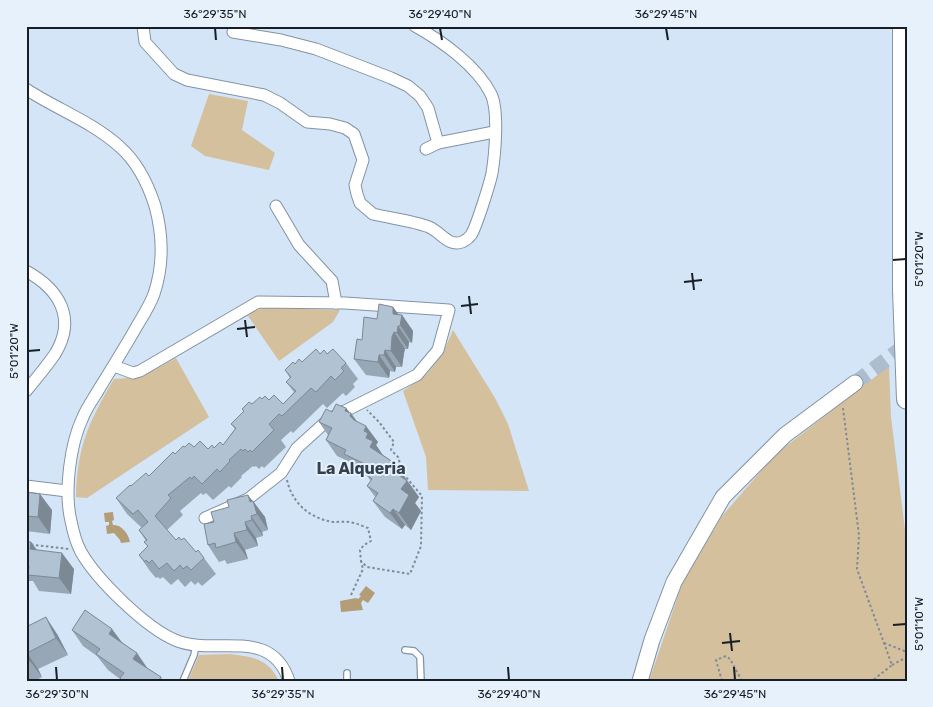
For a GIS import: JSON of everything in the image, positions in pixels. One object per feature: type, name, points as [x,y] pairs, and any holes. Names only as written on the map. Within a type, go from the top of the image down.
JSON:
[{"type":"highway","points":[[903,26],[903,290],[907,400]]},
{"type":"main road","points":[[640,681],[652,640],[674,582],[723,497],[785,434],[855,384]]},
{"type":"street","points":[[143,26],[145,42],[174,74],[187,80],[264,94],[307,122],[330,124],[345,128],[354,134],[363,160],[355,185],[360,203],[373,214],[430,227],[449,241],[461,242],[466,240],[474,231],[492,174],[496,112],[492,95],[482,80],[461,58],[434,37],[415,26]]},
{"type":"street","points":[[233,32],[281,40],[316,49],[408,86],[420,96],[428,108],[438,143]]},
{"type":"street","points":[[26,89],[105,135],[134,163],[150,189],[162,236],[162,257],[159,277],[153,296],[114,366],[82,418],[72,452],[67,491],[70,520],[81,551],[112,591],[142,620],[176,640],[196,645],[242,645],[263,649],[279,661],[289,681]]},
{"type":"street","points":[[426,149],[438,143],[494,132]]},
{"type":"street","points":[[276,206],[299,245],[332,281],[336,303]]},
{"type":"street","points":[[26,271],[42,279],[54,290],[61,305],[64,322],[62,338],[55,353],[26,391]]},
{"type":"street","points":[[114,366],[133,373],[140,371],[258,302],[336,303],[449,310],[438,350],[417,375],[329,419],[297,448],[282,473],[248,499],[205,518]]},
{"type":"street","points":[[26,486],[67,491]]},
{"type":"lane","points":[[183,681],[194,655],[196,645]]},
{"type":"lane","points":[[405,650],[414,651],[420,657],[421,681]]},
{"type":"lane","points":[[347,673],[347,681]]},
{"type":"path","points":[[841,394],[859,535],[857,569],[892,665]]},
{"type":"path","points":[[361,561],[367,567],[410,574],[421,546],[422,496],[400,470],[398,458],[391,450],[394,442],[364,406]]},
{"type":"path","points":[[282,473],[286,477],[289,490],[298,505],[315,516],[332,522],[353,522],[368,528],[371,541],[360,550],[363,569],[351,595]]},
{"type":"path","points":[[26,544],[81,551]]},
{"type":"path","points":[[884,642],[907,652]]},
{"type":"path","points":[[722,681],[716,660],[726,656],[742,681]]},
{"type":"path","points":[[872,681],[892,665],[907,657]]},
{"type":"shaded area","points":[[209,94],[248,101],[242,130],[275,153],[269,170],[205,156],[191,146]]},
{"type":"shaded area","points":[[264,308],[340,310],[333,322],[279,361],[248,316],[256,310]]},
{"type":"shaded area","points":[[453,330],[495,398],[508,424],[529,491],[428,490],[426,457],[403,391],[427,374],[442,355]]},
{"type":"shaded area","points":[[176,358],[209,417],[87,498],[76,497],[79,463],[86,435],[114,379],[141,377]]},
{"type":"shaded area","points":[[889,366],[891,417],[907,546],[907,681],[649,681],[682,584],[722,516],[776,454]]},
{"type":"shaded area","points":[[113,512],[113,525],[119,526],[124,530],[130,542],[121,543],[114,533],[107,534],[106,526],[109,525],[109,522],[105,522],[104,513]]},
{"type":"shaded area","points":[[366,586],[375,593],[368,603],[363,600],[361,603],[363,610],[341,612],[340,601],[358,599]]},
{"type":"shaded area","points":[[230,654],[246,656],[265,663],[275,673],[279,681],[188,681],[199,655]]},
{"type":"building","points":[[379,304],[393,307],[393,314],[402,315],[397,333],[394,332],[392,337],[391,351],[385,350],[384,355],[379,355],[378,362],[354,359],[357,339],[362,340],[364,317],[377,319]]},
{"type":"building","points":[[316,349],[320,354],[324,350],[327,354],[333,349],[346,363],[341,368],[344,371],[335,380],[331,376],[316,392],[311,388],[282,416],[279,414],[269,424],[274,430],[252,452],[241,449],[220,472],[217,469],[202,484],[194,476],[192,479],[190,477],[168,495],[171,498],[155,516],[176,540],[179,537],[181,540],[184,538],[204,558],[191,570],[187,566],[183,569],[180,565],[174,571],[167,563],[159,569],[152,560],[149,563],[146,560],[145,562],[139,555],[148,546],[144,542],[147,540],[139,530],[148,522],[138,510],[133,514],[116,498],[146,473],[149,476],[173,452],[175,454],[189,443],[194,447],[200,441],[208,449],[212,445],[214,448],[220,442],[223,445],[236,428],[231,424],[244,411],[242,409],[249,402],[252,404],[260,397],[262,399],[265,396],[269,400],[274,395],[283,404],[296,391],[286,382],[291,377],[285,370],[299,359],[302,362]]},
{"type":"building","points":[[336,404],[346,408],[345,411],[351,413],[350,416],[354,420],[366,426],[364,431],[368,433],[366,438],[373,441],[370,447],[396,464],[392,470],[407,481],[401,489],[409,495],[399,513],[393,509],[390,513],[373,501],[378,493],[367,486],[372,479],[366,474],[368,471],[363,467],[365,464],[344,454],[346,450],[326,440],[332,428],[319,422],[326,409],[332,412]]},
{"type":"building","points":[[26,492],[40,494],[38,517],[26,516]]},
{"type":"building","points":[[248,495],[250,502],[253,501],[257,514],[251,516],[252,520],[245,522],[247,530],[234,533],[236,542],[216,548],[215,543],[208,545],[204,524],[214,522],[211,512],[229,507],[227,500]]},
{"type":"building","points":[[26,542],[31,542],[30,549],[62,553],[59,578],[28,575],[29,566],[26,566]]},
{"type":"building","points":[[85,610],[112,629],[109,634],[137,653],[133,659],[161,677],[158,681],[123,681],[120,678],[124,673],[96,654],[100,649],[72,630]]},
{"type":"building","points":[[46,617],[56,638],[27,653],[30,661],[26,663],[26,627]]},
{"type":"tunnel","points":[[855,383],[907,344]]},
{"type":"district","name":"La Alqueria","points":[[361,468]]}]
